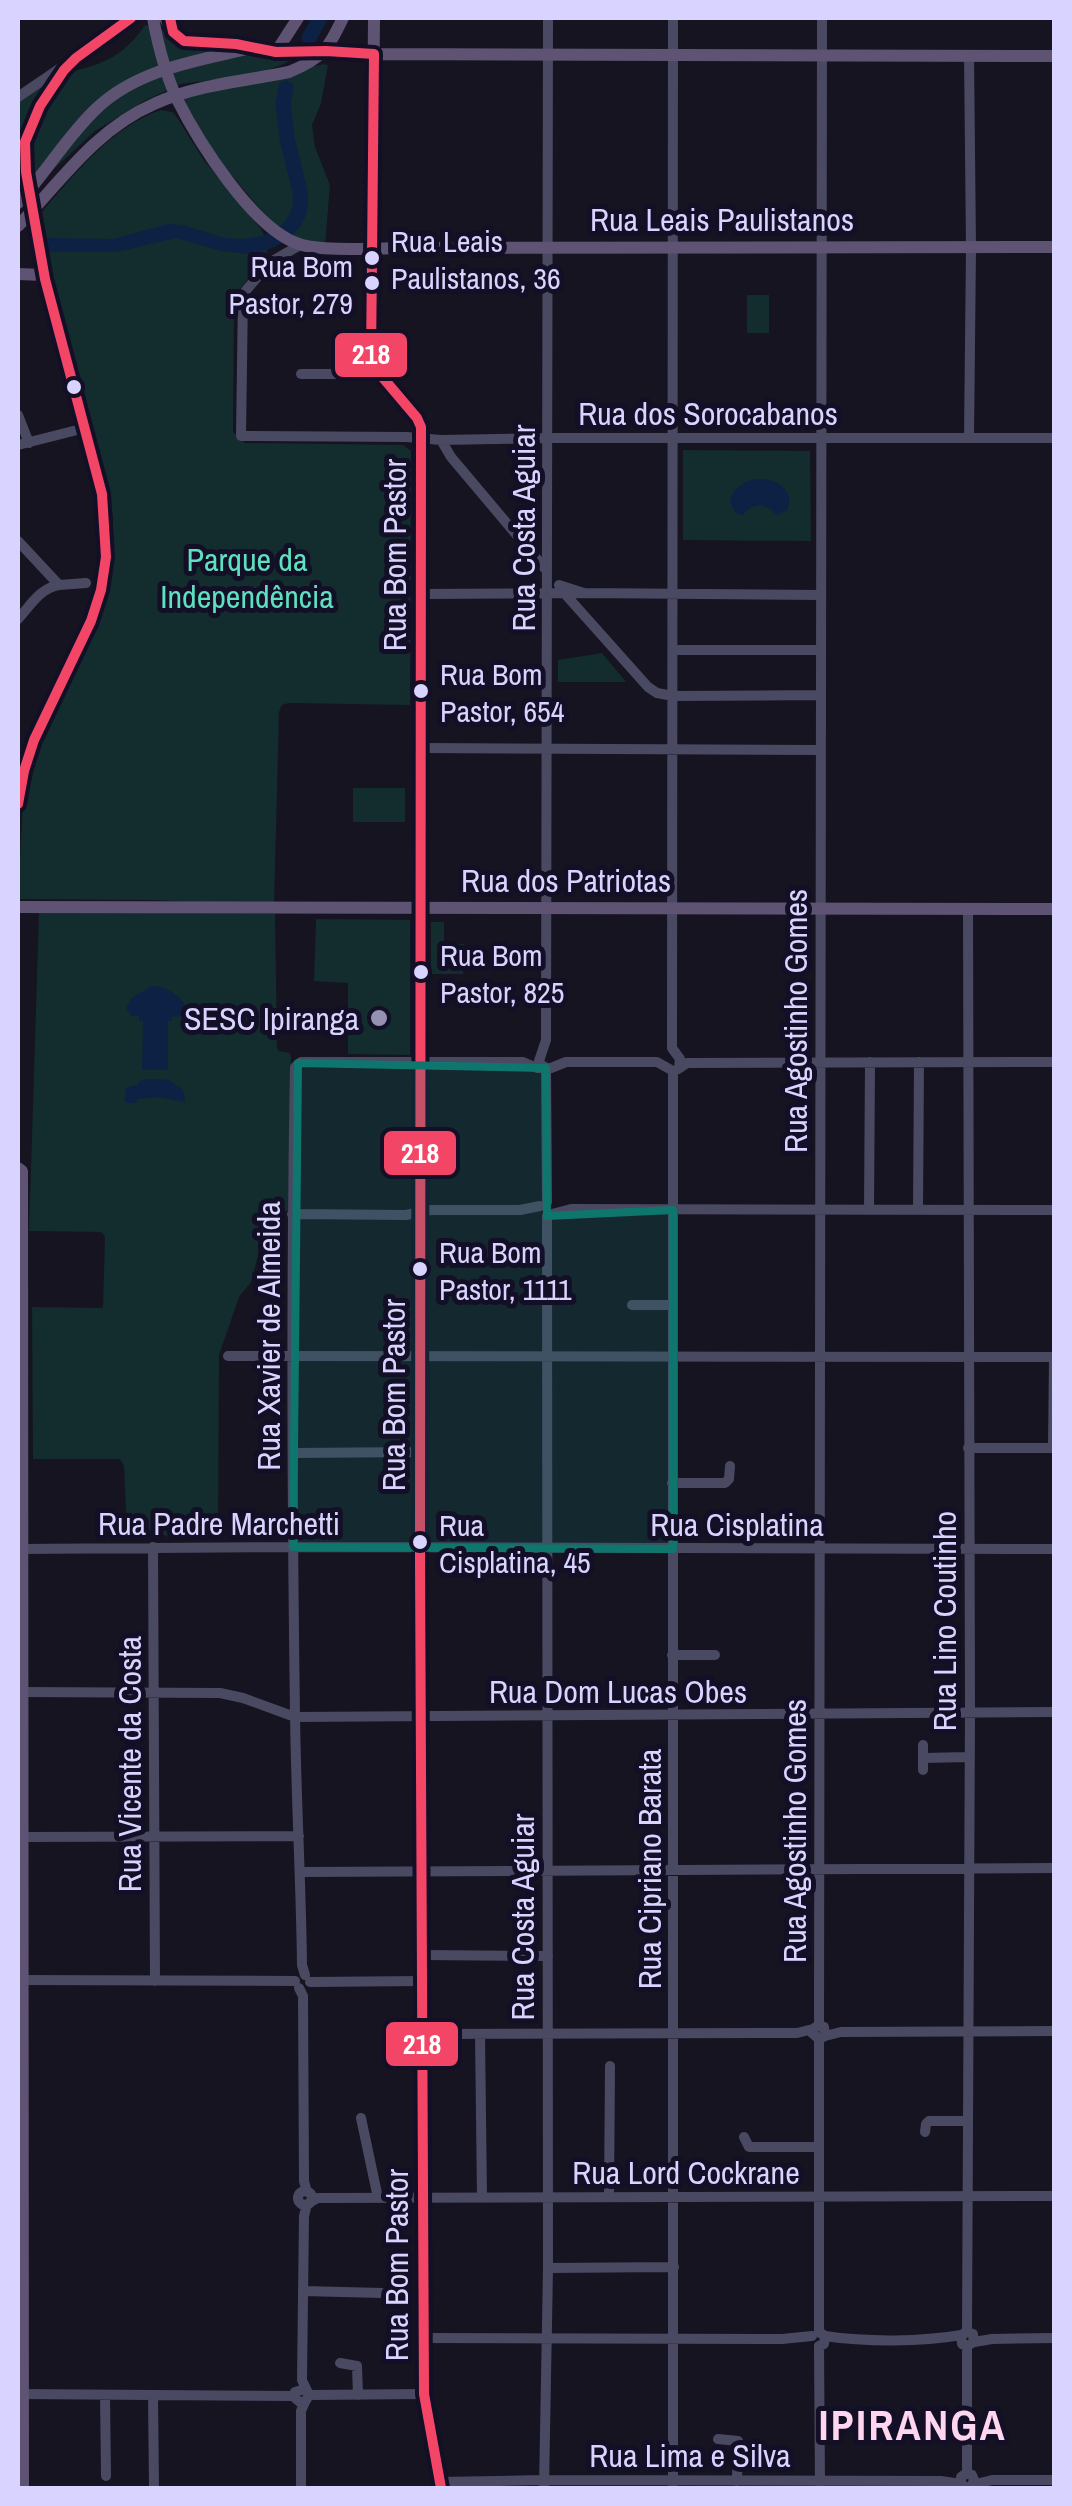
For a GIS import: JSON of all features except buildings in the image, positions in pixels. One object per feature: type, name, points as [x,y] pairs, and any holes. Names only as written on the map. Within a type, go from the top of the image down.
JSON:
[{"type":"main road","points":[[24,147],[49,90],[75,60],[130,18]]},
{"type":"main road","name":"Rua Leais Paulistanos","points":[[153,18],[176,96],[203,144],[233,187],[273,229],[296,243],[373,248],[1054,247]]},
{"type":"main road","points":[[276,52],[298,18]]},
{"type":"main road","points":[[18,226],[63,174],[129,117],[176,96],[289,72],[326,51],[343,18]]},
{"type":"main road","name":"Rua Bom Pastor","points":[[374,18],[371,360],[417,418],[422,440],[420,1548],[424,2394],[441,2485]]},
{"type":"main road","points":[[169,21],[178,39],[276,52],[1054,56]]},
{"type":"main road","points":[[18,204],[86,120],[113,94],[166,70],[250,48]]},
{"type":"main road","points":[[18,132],[24,147],[43,276],[105,504],[106,562],[91,623],[42,718],[18,784],[18,804]]},
{"type":"main road","points":[[24,147],[46,168],[63,174]]},
{"type":"main road","points":[[18,274],[43,276]]},
{"type":"main road","name":"Rua dos Patriotas","points":[[18,906],[1054,909]]},
{"type":"main road","points":[[20,1169],[23,2488]]},
{"type":"street","name":"Rua Costa Aguiar","points":[[544,2484],[548,2268],[546,1068],[539,1060],[546,1040],[547,748],[553,586],[548,438],[548,18]]},
{"type":"street","points":[[673,18],[673,438]]},
{"type":"street","name":"Rua Agostinho Gomes","points":[[820,2484],[822,18]]},
{"type":"street","points":[[969,55],[969,438]]},
{"type":"street","points":[[18,96],[75,60]]},
{"type":"street","name":"Rua dos Sorocabanos","points":[[296,243],[270,263],[244,294],[241,436],[422,440],[1054,438]]},
{"type":"street","points":[[301,374],[380,374]]},
{"type":"street","points":[[18,415],[23,444],[85,428]]},
{"type":"street","name":"Rua Cipriano Barata","points":[[672,2484],[674,1715],[669,1353],[676,1069],[680,1059],[672,1048],[673,438]]},
{"type":"street","points":[[441,440],[553,586],[635,675],[657,692],[673,696],[820,695]]},
{"type":"street","points":[[18,541],[59,585]]},
{"type":"street","points":[[18,620],[52,586],[86,584]]},
{"type":"street","points":[[421,594],[522,594],[553,586],[584,593],[820,596]]},
{"type":"street","points":[[673,650],[820,650]]},
{"type":"street","points":[[421,748],[820,750]]},
{"type":"street","name":"Rua Lino Coutinho","points":[[967,2482],[968,910]]},
{"type":"street","points":[[546,1040],[552,1057],[566,1062]]},
{"type":"street","points":[[658,1062],[672,1048]]},
{"type":"street","name":"Rua Xavier de Almeida","points":[[301,2488],[307,2196],[295,1717],[292,1214],[295,1067],[301,1062],[420,1062]]},
{"type":"street","points":[[420,1062],[523,1062],[546,1068],[566,1062],[658,1062],[676,1069],[687,1062],[1054,1062]]},
{"type":"street","points":[[870,1062],[870,1210]]},
{"type":"street","points":[[918,1210],[919,1062]]},
{"type":"street","points":[[292,1214],[406,1215],[431,1210],[570,1209],[1054,1210]]},
{"type":"street","points":[[632,1305],[672,1305]]},
{"type":"street","points":[[228,1356],[533,1356],[546,1351],[1054,1357],[1052,1448],[968,1448]]},
{"type":"street","points":[[293,1453],[420,1452]]},
{"type":"street","points":[[672,1483],[725,1483],[730,1480],[730,1466]]},
{"type":"street","name":"Rua Vicente da Costa","points":[[153,1547],[155,1981]]},
{"type":"street","name":"Rua Padre Marchetti","points":[[20,1549],[420,1548]]},
{"type":"street","name":"Rua Cisplatina","points":[[420,1548],[1054,1549]]},
{"type":"street","points":[[672,1654],[715,1654]]},
{"type":"street","name":"Rua Dom Lucas Obes","points":[[20,1692],[220,1693],[295,1717],[1054,1712]]},
{"type":"street","points":[[923,1758],[969,1757]]},
{"type":"street","points":[[22,1837],[299,1836]]},
{"type":"street","points":[[301,1872],[1054,1868]]},
{"type":"street","points":[[422,1955],[548,1956]]},
{"type":"street","points":[[20,1980],[422,1982]]},
{"type":"street","points":[[423,2034],[1054,2031]]},
{"type":"street","points":[[480,2034],[482,2198]]},
{"type":"street","points":[[610,2066],[610,2197]]},
{"type":"street","points":[[360,2118],[378,2198]]},
{"type":"street","points":[[925,2132],[930,2122],[968,2121]]},
{"type":"street","points":[[744,2137],[749,2147],[819,2146]]},
{"type":"street","name":"Rua Lord Cockrane","points":[[307,2196],[1054,2196]]},
{"type":"street","points":[[548,2268],[674,2267]]},
{"type":"street","points":[[303,2291],[382,2293]]},
{"type":"street","points":[[426,2338],[1054,2338]]},
{"type":"street","points":[[340,2363],[357,2366],[358,2395]]},
{"type":"street","points":[[20,2394],[232,2398],[424,2394]]},
{"type":"street","points":[[105,2394],[106,2476]]},
{"type":"street","points":[[153,2396],[154,2488]]},
{"type":"street","points":[[718,2439],[738,2442],[740,2483]]},
{"type":"street","name":"Rua Lima e Silva","points":[[441,2485],[1054,2480]]},
{"type":"highlighted area","points":[[298,1063],[546,1068],[547,1216],[673,1210],[673,1549],[293,1547]]},
{"type":"green space","points":[[145,25],[294,57],[257,72],[181,84],[144,101],[95,131],[18,196],[18,100],[51,79],[114,56]]},
{"type":"green space","points":[[328,65],[321,103],[312,125],[315,147],[330,185],[325,245],[297,243],[271,222],[224,166],[183,97]]},
{"type":"green space","name":"Parque da Independência","points":[[161,110],[176,116],[203,159],[261,229],[268,243],[266,257],[234,296],[233,432],[245,443],[403,445],[411,451],[410,705],[282,705],[274,905],[18,899],[24,781],[53,704],[87,649],[101,617],[112,563],[113,518],[107,481],[62,326],[40,214],[110,140]]},
{"type":"green space","points":[[747,295],[769,295],[769,333],[747,333]]},
{"type":"green space","points":[[683,450],[810,451],[811,541],[683,540]]},
{"type":"green space","points":[[602,653],[626,682],[558,682],[558,660]]},
{"type":"green space","points":[[353,788],[405,788],[405,822],[353,822]]},
{"type":"green space","points":[[39,912],[275,914],[277,1048],[291,1057],[288,1211],[268,1210],[259,1217],[258,1256],[251,1282],[239,1297],[219,1355],[218,1536],[127,1535],[124,1466],[120,1459],[33,1459],[32,1307],[102,1308],[105,1236],[101,1232],[29,1231]]},
{"type":"green space","name":"SESC Ipiranga","points":[[316,919],[410,920],[410,1055],[348,1054],[348,983],[314,981]]},
{"type":"green space","points":[[431,922],[444,922],[444,944],[464,944],[463,974],[431,974]]},
{"type":"water","points":[[169,224],[224,238],[261,240],[259,255],[222,251],[176,238],[117,252],[47,252],[47,238],[113,239]]},
{"type":"water","points":[[762,479],[784,488],[789,497],[787,510],[777,515],[760,505],[743,515],[736,513],[730,502],[737,488]]},
{"type":"water","points":[[152,986],[172,992],[186,1007],[179,1017],[172,1016],[172,1021],[168,1021],[168,1070],[142,1070],[143,1021],[126,1008],[132,998]]},
{"type":"water","points":[[152,1079],[169,1080],[184,1093],[185,1102],[158,1097],[125,1103],[128,1087]]},
{"type":"waterway","points":[[309,38],[320,18]]},
{"type":"waterway","points":[[244,246],[277,237],[298,215],[300,192],[283,104],[286,88]]},
{"type":"transit line","name":"218","points":[[18,804],[34,740],[91,621],[106,557],[102,494],[45,279],[26,172],[25,142],[40,106],[64,70],[131,18]]},
{"type":"transit line","name":"218","points":[[170,18],[173,32],[184,41],[236,44],[276,52],[374,54],[371,360],[421,427],[424,2394],[441,2488]]},
{"type":"place","name":"Rua Leais Paulistanos, 36","points":[[372,258]]},
{"type":"place","name":"Rua Bom Pastor, 279","points":[[372,283]]},
{"type":"place","name":"Rua Bom Pastor, 654","points":[[421,691]]},
{"type":"place","name":"Rua Bom Pastor, 825","points":[[421,972]]},
{"type":"place","name":"SESC Ipiranga","points":[[379,1018]]},
{"type":"place","name":"Rua Bom Pastor, 1111","points":[[420,1269]]},
{"type":"place","name":"Rua Cisplatina, 45","points":[[420,1542]]},
{"type":"district","name":"IPIRANGA","points":[[913,2425]]}]
